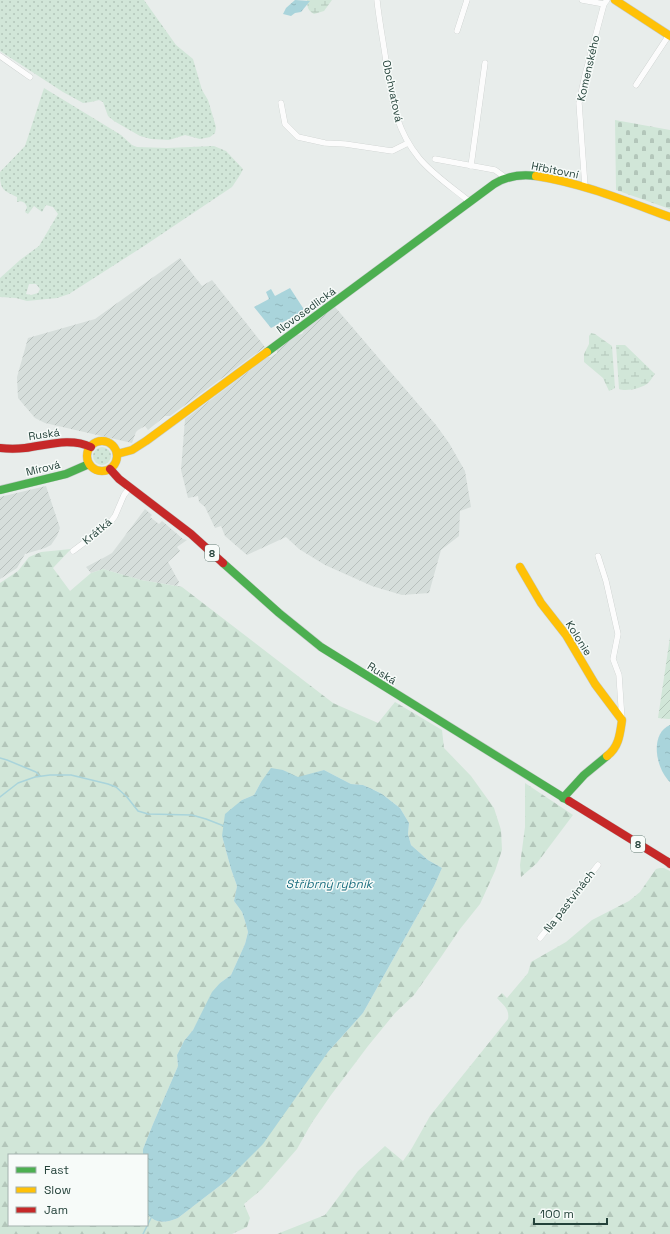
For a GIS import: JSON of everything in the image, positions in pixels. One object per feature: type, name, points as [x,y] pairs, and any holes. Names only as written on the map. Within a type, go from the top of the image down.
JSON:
[{"type":"street","name":"Obchvatová","points":[[377,0],[392,98],[401,130],[408,143],[420,159],[470,202]]},
{"type":"street","points":[[458,31],[467,0]]},
{"type":"street","points":[[582,0],[606,2]]},
{"type":"street","points":[[615,0],[670,36],[636,85]]},
{"type":"street","name":"Komenského","points":[[585,187],[579,103],[585,75],[606,2]]},
{"type":"street","points":[[0,56],[30,77]]},
{"type":"street","points":[[471,166],[485,63]]},
{"type":"street","points":[[281,103],[285,124],[298,137],[325,143],[345,144],[392,152],[408,143]]},
{"type":"street","points":[[435,159],[495,170],[506,178]]},
{"type":"street","name":"Hřbitovní","points":[[506,178],[535,175],[585,187],[670,217]]},
{"type":"street","name":"Novosedlická","points":[[117,454],[132,450],[159,432],[470,202],[506,178]]},
{"type":"street","name":"Ruská","points":[[0,448],[23,448],[66,442],[81,443],[91,447]]},
{"type":"street","points":[[104,442],[112,446],[117,454],[116,462],[106,471],[97,470],[89,464],[88,454],[94,444],[104,442]]},
{"type":"street","name":"Mírová","points":[[0,490],[66,474],[89,464]]},
{"type":"street","name":"Ruská","points":[[110,469],[130,487],[191,534],[263,599],[312,640],[344,662],[669,863]]},
{"type":"street","name":"Krátká","points":[[73,551],[109,524],[115,516],[124,495],[130,487]]},
{"type":"street","points":[[563,798],[584,775],[610,754],[616,747],[620,736],[622,720],[619,675],[613,659],[618,634],[606,581],[598,556]]},
{"type":"street","name":"Kolonie","points":[[520,567],[542,603],[566,635],[595,684],[622,720]]},
{"type":"street","name":"Na pastvinách","points":[[540,938],[598,865]]},
{"type":"shaded area","points":[[180,258],[202,286],[212,280],[265,347],[170,416],[165,416],[148,430],[145,426],[138,430],[132,443],[45,423],[35,418],[18,398],[17,377],[28,338],[95,319]]},
{"type":"shaded area","points":[[335,307],[436,425],[449,443],[465,471],[471,507],[460,511],[459,536],[441,550],[429,593],[402,595],[372,586],[325,565],[299,549],[286,537],[247,555],[225,536],[221,526],[215,528],[205,507],[199,502],[198,496],[188,498],[181,470],[185,419],[268,357],[271,357],[277,353],[277,349],[297,335],[302,334],[305,329]]},
{"type":"shaded area","points":[[46,486],[60,528],[57,536],[51,545],[25,554],[17,568],[0,579],[0,497]]},
{"type":"shaded area","points":[[145,509],[152,515],[150,517],[159,524],[162,521],[183,539],[187,540],[177,547],[180,551],[168,562],[179,582],[177,586],[141,580],[103,569],[91,573],[86,567],[112,553]]},
{"type":"green space","points":[[0,0],[144,0],[176,45],[193,59],[202,90],[208,100],[216,127],[215,133],[210,137],[200,139],[185,135],[169,140],[151,139],[140,136],[114,121],[108,116],[103,102],[99,100],[83,103],[63,92],[0,51]]},
{"type":"green space","points":[[307,0],[332,0],[324,11],[314,14],[310,12],[308,8]]},
{"type":"green space","points":[[44,88],[121,135],[132,145],[137,147],[167,148],[214,146],[226,151],[243,169],[232,187],[69,294],[57,298],[27,301],[16,298],[0,297],[0,278],[20,260],[39,246],[58,214],[53,207],[46,205],[42,212],[34,206],[28,214],[25,212],[27,207],[24,203],[22,201],[17,202],[17,197],[8,193],[1,186],[0,172],[25,146]],"holes":[[[29,284],[36,284],[40,289],[38,293],[31,295],[26,294]]]},
{"type":"green space","points":[[615,120],[670,130],[670,209],[616,190]]},
{"type":"green space","points":[[591,333],[595,334],[612,346],[615,388],[609,391],[603,378],[584,362],[584,354],[589,344],[589,336]]},
{"type":"green space","points":[[616,345],[625,345],[655,374],[647,384],[630,390],[619,389]]},
{"type":"green space","points":[[98,447],[106,447],[111,452],[109,463],[106,465],[98,465],[93,460],[93,452]]},
{"type":"green space","points":[[71,549],[53,568],[70,591],[91,573],[103,569],[141,580],[182,587],[333,703],[378,723],[395,702],[442,730],[444,748],[471,776],[494,808],[501,830],[502,850],[495,871],[480,904],[460,929],[414,995],[395,1013],[331,1095],[311,1124],[297,1149],[262,1189],[244,1204],[250,1218],[247,1227],[232,1234],[0,1234],[0,583],[18,571],[29,557],[41,552]],"holes":[[[283,770],[298,778],[324,770],[351,784],[363,785],[382,794],[400,808],[409,823],[408,834],[411,845],[428,860],[442,868],[434,886],[363,1013],[328,1052],[226,1181],[178,1218],[161,1222],[154,1220],[148,1215],[148,1226],[8,1226],[8,1154],[143,1154],[143,1149],[178,1066],[177,1055],[220,983],[231,975],[245,944],[248,932],[242,912],[234,901],[237,886],[222,836],[242,800],[254,795],[261,782]]]},
{"type":"green space","points":[[670,637],[670,719],[668,719],[658,718]]},
{"type":"green space","points":[[525,783],[573,815],[537,863],[521,877],[520,865],[525,827]]},
{"type":"green space","points":[[660,868],[670,871],[670,1234],[277,1234],[325,1215],[358,1171],[385,1146],[403,1161],[430,1116],[508,1019],[507,1010],[497,998],[502,993],[507,998],[528,973],[531,962],[566,942],[592,920],[629,901],[640,892],[656,869]]},
{"type":"water","points":[[295,0],[310,1],[301,12],[295,13],[291,16],[283,14],[286,8]]},
{"type":"water","points":[[290,288],[305,311],[271,328],[254,307],[269,299],[266,292],[271,289],[275,296]]},
{"type":"water","points":[[670,725],[670,782],[661,769],[658,761],[657,744],[659,736],[663,730]]},
{"type":"water","name":"Stříbrný rybník","points":[[271,768],[283,770],[298,777],[324,770],[351,784],[363,785],[382,794],[400,808],[409,823],[408,834],[411,845],[428,860],[442,868],[434,886],[363,1013],[328,1052],[263,1144],[226,1181],[178,1218],[161,1222],[154,1220],[148,1215],[148,1154],[143,1154],[143,1149],[178,1066],[177,1055],[184,1041],[193,1030],[212,992],[220,983],[231,975],[245,944],[248,932],[242,912],[234,901],[237,886],[222,836],[225,814],[242,800],[254,795]]},
{"type":"waterway","points":[[0,758],[36,772],[40,776]]},
{"type":"waterway","points":[[0,797],[18,783],[35,777],[71,775],[116,787],[127,797],[138,811],[148,814],[192,815],[224,826]]},
{"type":"waterway","points":[[148,1224],[151,1218]]},
{"type":"waterway","points":[[143,1234],[147,1226]]},
{"type":"traffic: fast","points":[[267,352],[494,184],[514,176],[536,176]]},
{"type":"traffic: fast","points":[[0,490],[66,474],[89,464]]},
{"type":"traffic: fast","points":[[223,563],[279,613],[321,647],[569,801]]},
{"type":"traffic: fast","points":[[563,798],[584,775],[607,756]]},
{"type":"traffic: slow","points":[[615,0],[670,36]]},
{"type":"traffic: slow","points":[[536,176],[587,188],[670,217]]},
{"type":"traffic: slow","points":[[117,454],[132,450],[146,441],[267,352]]},
{"type":"traffic: slow","points":[[102,441],[108,442],[116,450],[117,456],[116,462],[108,470],[102,471],[96,470],[88,462],[87,456],[88,450],[96,442],[102,441]]},
{"type":"traffic: slow","points":[[520,567],[541,603],[566,635],[595,684],[622,720],[620,735],[614,749],[607,756]]},
{"type":"traffic: jam","points":[[0,448],[22,448],[67,442],[83,444],[91,447]]},
{"type":"traffic: jam","points":[[110,469],[119,479],[191,534],[223,563]]},
{"type":"traffic: jam","points":[[569,801],[668,862]]}]
